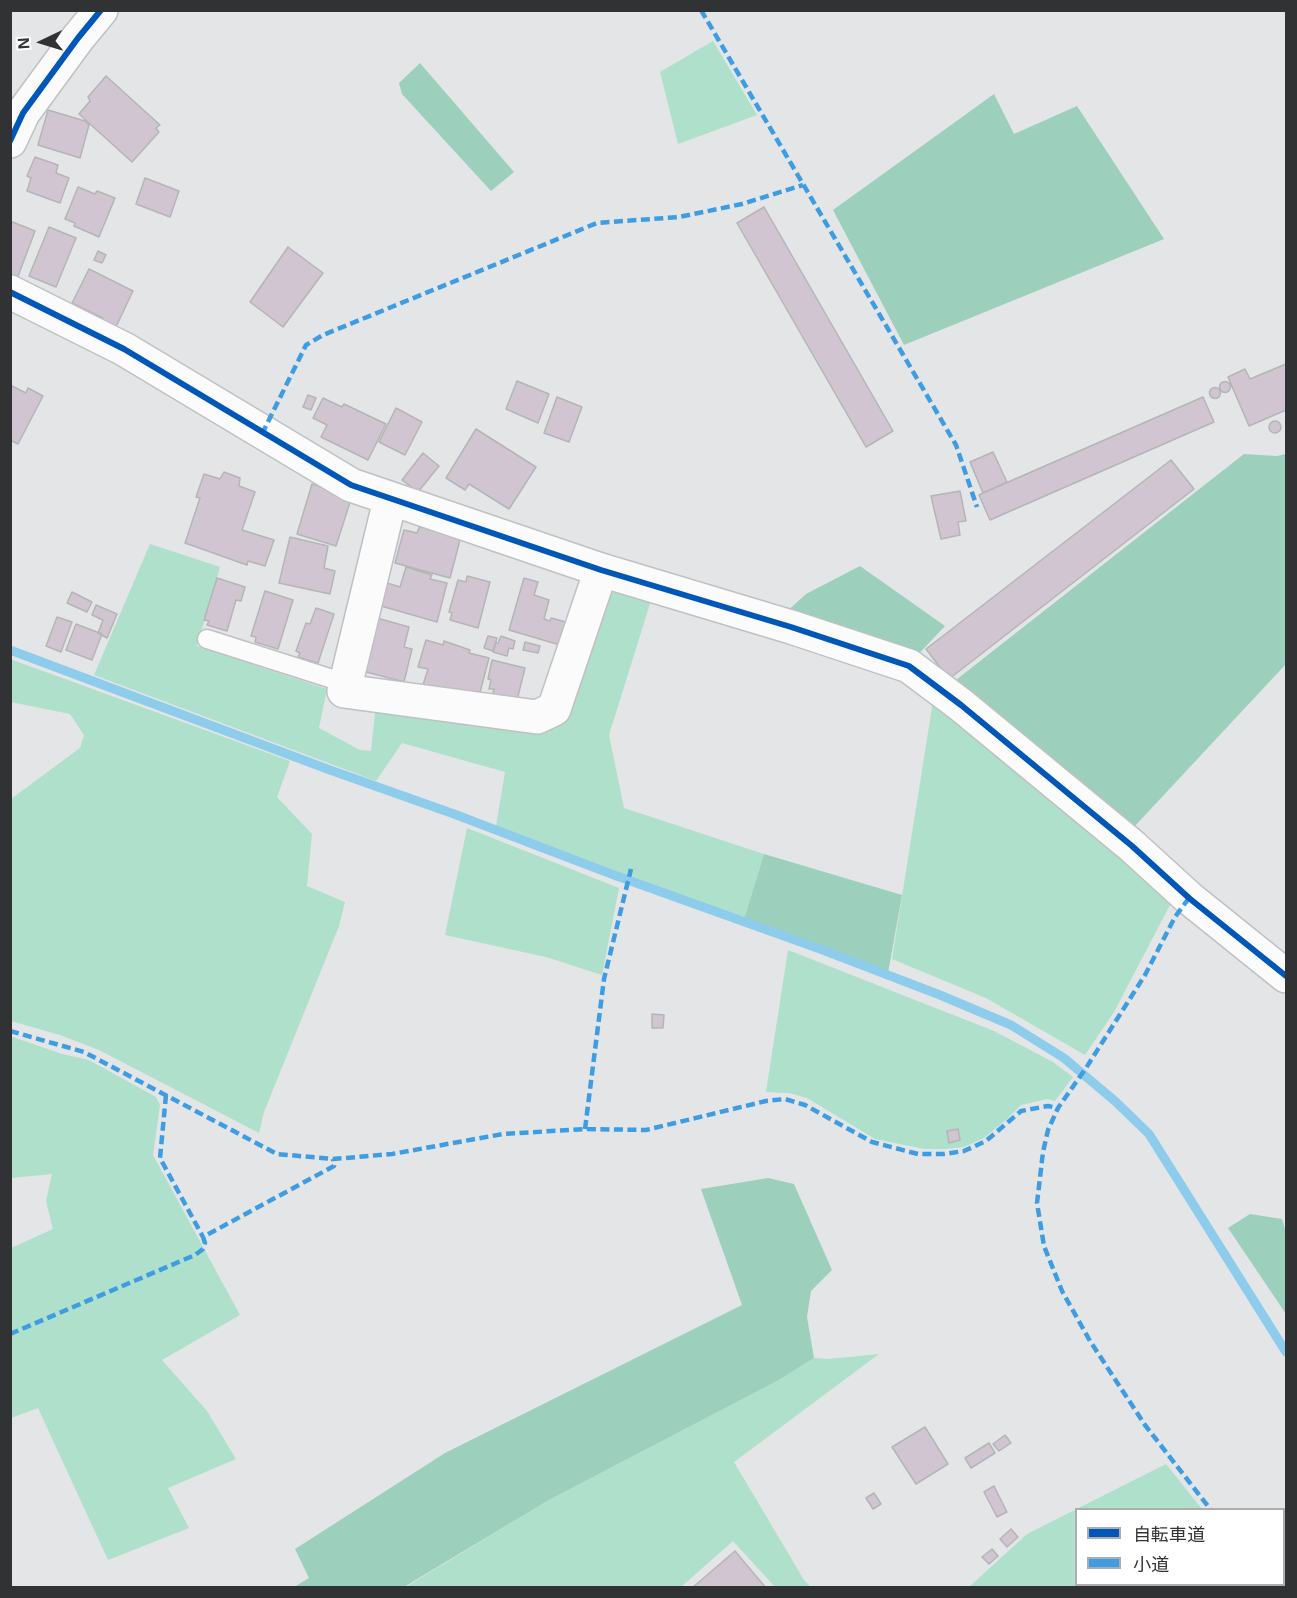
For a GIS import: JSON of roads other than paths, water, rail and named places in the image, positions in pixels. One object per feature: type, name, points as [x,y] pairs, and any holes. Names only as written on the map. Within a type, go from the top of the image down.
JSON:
[{"type":"street","points":[[15,118],[101,10]]},
{"type":"street","points":[[10,292],[124,349],[351,485],[601,570],[791,627],[909,666],[961,705],[1132,846],[1206,912],[1287,976]]},
{"type":"street","points":[[390,500],[344,690],[537,717],[555,710],[601,570]]},
{"type":"lane","points":[[207,639],[345,683]]},
{"type":"waterway","points":[[10,650],[614,875],[820,949],[1011,1025],[1064,1058],[1116,1102],[1149,1134],[1286,1352]]}]
